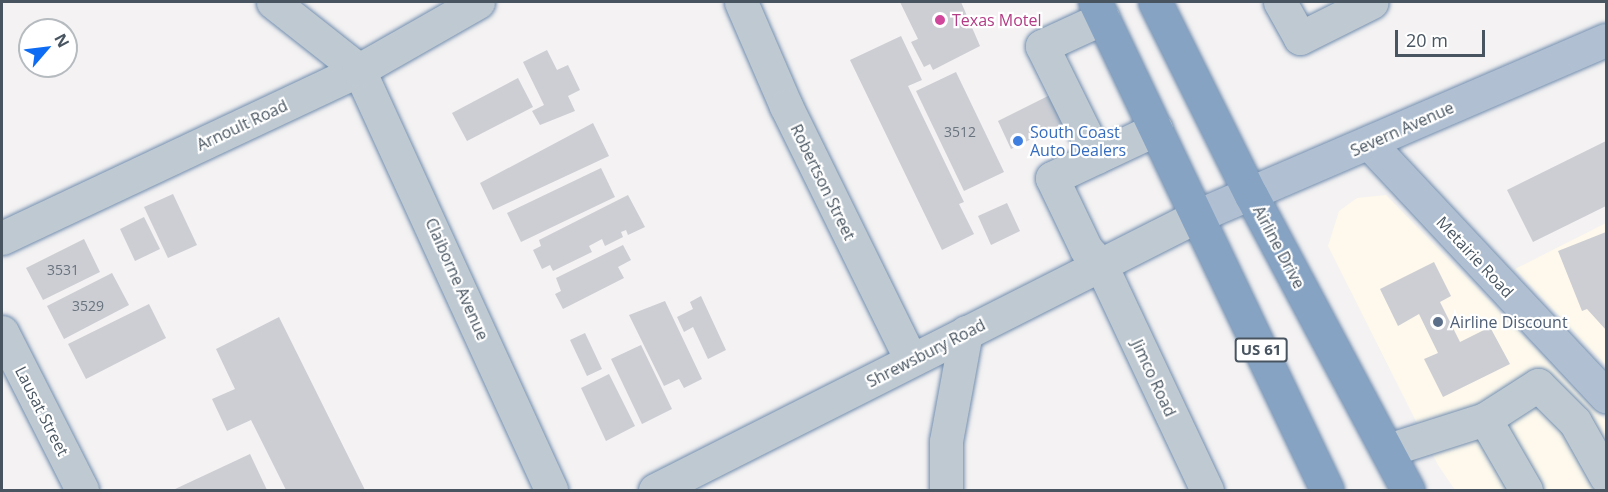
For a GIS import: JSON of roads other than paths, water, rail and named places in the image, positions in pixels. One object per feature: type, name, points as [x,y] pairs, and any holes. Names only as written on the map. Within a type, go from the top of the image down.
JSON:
[{"type":"highway","name":"Airline Drive","points":[[1155,2],[1251,195],[1408,490]]},
{"type":"highway","name":"US 61","points":[[1099,10],[1326,488]]},
{"type":"highway","points":[[1388,450],[1419,490]]},
{"type":"main road","name":"Severn Avenue","points":[[1197,216],[1251,195],[1606,40]]},
{"type":"main road","name":"Metairie Road","points":[[1369,143],[1606,396]]},
{"type":"street","points":[[273,2],[360,70]]},
{"type":"street","name":"Arnoult Road","points":[[2,238],[360,70],[478,2]]},
{"type":"street","name":"Robertson Street","points":[[741,2],[786,106],[910,360]]},
{"type":"street","points":[[1280,2],[1300,38],[1372,2]]},
{"type":"street","points":[[1099,10],[1042,46],[1097,157],[1156,129]]},
{"type":"street","name":"Claiborne Avenue","points":[[360,70],[551,490]]},
{"type":"street","name":"Jimco Road","points":[[1097,157],[1052,178],[1086,249],[1101,265],[1207,490]]},
{"type":"street","name":"Shrewsbury Road","points":[[655,490],[1197,216]]},
{"type":"street","name":"Lausat Street","points":[[2,332],[82,490]]},
{"type":"street","points":[[946,490],[946,441],[966,332]]},
{"type":"street","points":[[1388,450],[1485,419],[1573,360]]},
{"type":"street","points":[[1538,385],[1575,422],[1606,477]]},
{"type":"street","points":[[1485,419],[1526,490]]},
{"type":"place","name":"Texas Motel","points":[[940,20]]},
{"type":"place","name":"South Coast Auto Dealers","points":[[1018,141]]},
{"type":"place","name":"Airline Discount","points":[[1438,322]]}]
